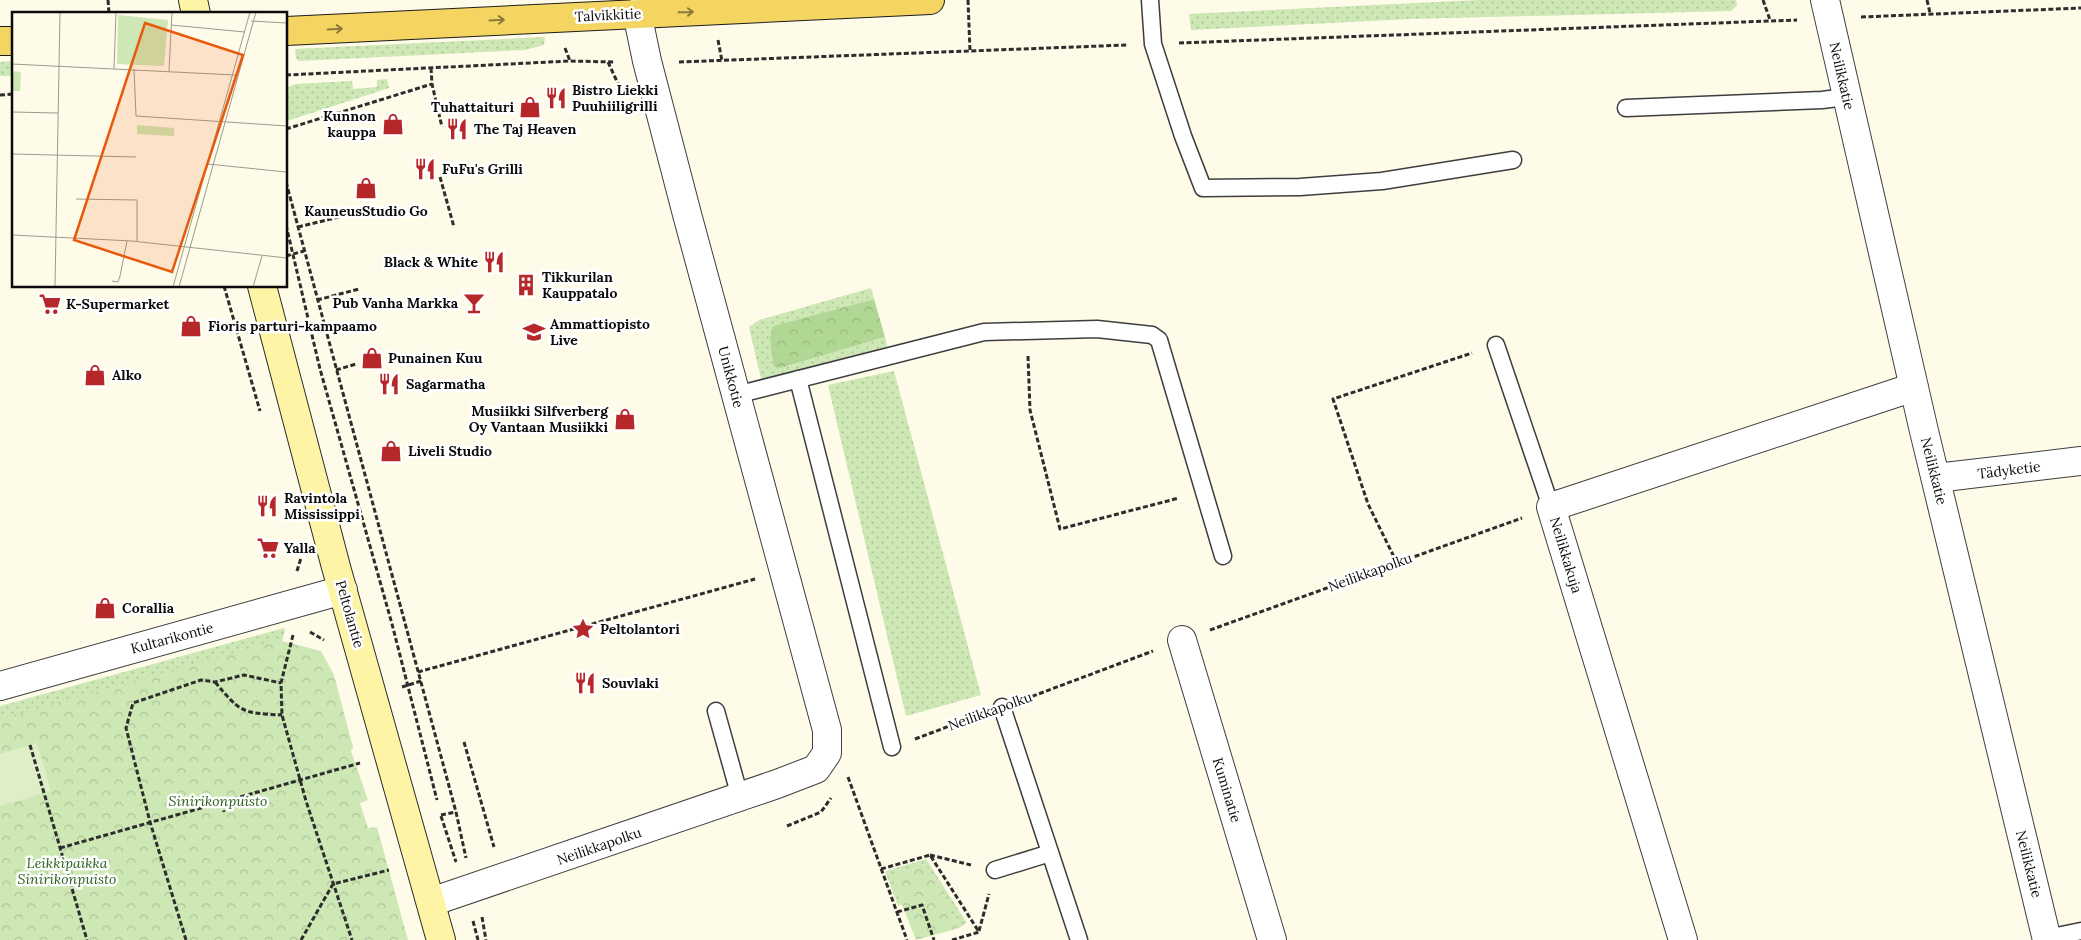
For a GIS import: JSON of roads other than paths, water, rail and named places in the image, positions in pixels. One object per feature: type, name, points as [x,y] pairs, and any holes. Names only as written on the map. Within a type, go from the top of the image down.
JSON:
[{"type":"main road","name":"Talvikkitie","points":[[288,31],[636,6],[712,12],[930,0]]},
{"type":"street","name":"Unikkotie","points":[[636,6],[647,61],[827,730],[827,753]]},
{"type":"street","name":"Neilikkatie","points":[[1827,9],[1914,386],[2047,939]]},
{"type":"street","name":"Peltolantie","points":[[263,288],[343,590],[441,940]]},
{"type":"street","name":"Neilikkakuja","points":[[1683,940],[1551,507],[1914,386]]},
{"type":"street","name":"Tädyketie","points":[[1936,478],[2081,461]]},
{"type":"street","name":"Kultarikontie","points":[[0,686],[343,590]]},
{"type":"street","name":"Kuminatie","points":[[1182,640],[1272,940]]},
{"type":"street","name":"Neilikkapolku","points":[[431,902],[740,797],[816,769],[827,753]]},
{"type":"lane","points":[[1150,0],[1153,44],[1183,136],[1203,188],[1300,187],[1382,181],[1513,160]]},
{"type":"lane","points":[[1626,108],[1812,101],[1846,97]]},
{"type":"lane","points":[[736,395],[984,332],[1097,329],[1152,335],[1159,340],[1223,556]]},
{"type":"lane","points":[[1496,346],[1551,507]]},
{"type":"lane","points":[[798,379],[892,747]]},
{"type":"lane","points":[[1002,707],[1078,940]]},
{"type":"lane","points":[[716,711],[740,797]]},
{"type":"lane","points":[[995,870],[1050,853]]},
{"type":"lane","points":[[2047,939],[2081,931]]},
{"type":"place","name":"Bistro Liekki Puuhiiligrilli","points":[[556,98]]},
{"type":"place","name":"Tuhattaituri","points":[[530,107]]},
{"type":"place","name":"Kunnon kauppa","points":[[393,124]]},
{"type":"place","name":"The Taj Heaven","points":[[457,129]]},
{"type":"place","name":"FuFu's Grilli","points":[[425,169]]},
{"type":"place","name":"KauneusStudio Go","points":[[366,188]]},
{"type":"place","name":"Black & White","points":[[494,262]]},
{"type":"place","name":"Tikkurilan Kauppatalo","points":[[526,285]]},
{"type":"place","name":"Pub Vanha Markka","points":[[474,303]]},
{"type":"place","name":"K-Supermarket","points":[[50,304]]},
{"type":"place","name":"Fioris parturi-kampaamo","points":[[191,326]]},
{"type":"place","name":"Ammattiopisto Live","points":[[534,332]]},
{"type":"place","name":"Punainen Kuu","points":[[372,358]]},
{"type":"place","name":"Alko","points":[[95,375]]},
{"type":"place","name":"Sagarmatha","points":[[389,384]]},
{"type":"place","name":"Musiikki Silfverberg Oy Vantaan Musiikki","points":[[625,419]]},
{"type":"place","name":"Liveli Studio","points":[[391,451]]},
{"type":"place","name":"Ravintola Mississippi","points":[[267,506]]},
{"type":"place","name":"Yalla","points":[[268,548]]},
{"type":"place","name":"Corallia","points":[[105,608]]},
{"type":"place","name":"Peltolantori","points":[[583,629]]},
{"type":"place","name":"Souvlaki","points":[[585,683]]},
{"type":"park label","name":"Sinirikonpuisto","points":[[218,801]]},
{"type":"park label","name":"Leikkipaikka Sinirikonpuisto","points":[[67,872]]}]
